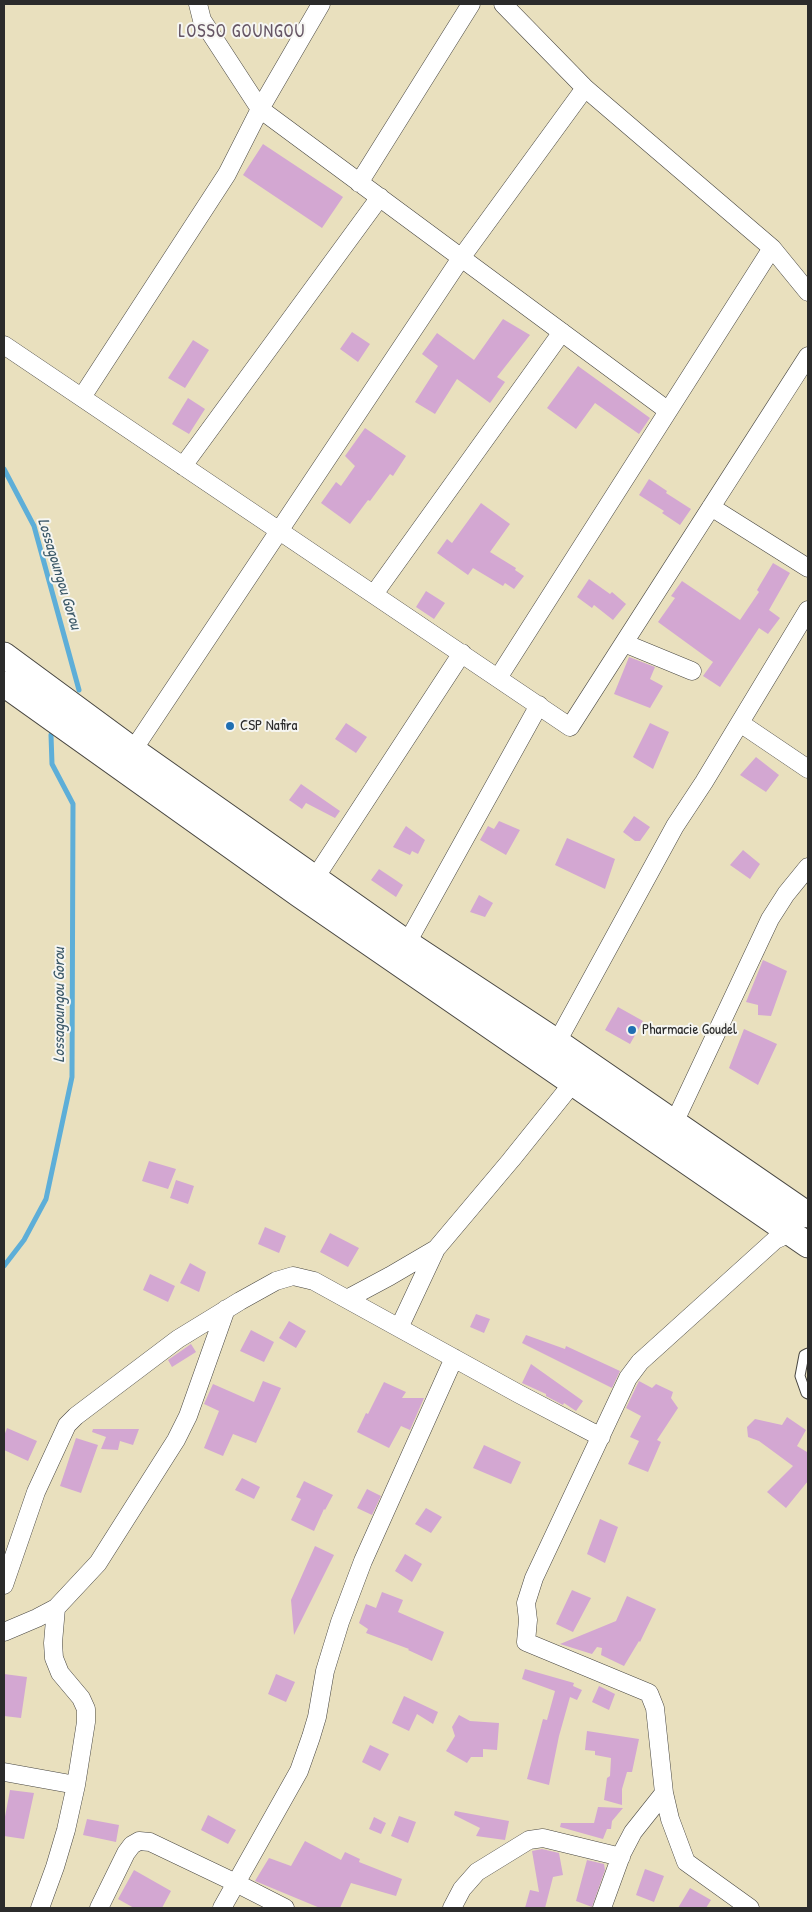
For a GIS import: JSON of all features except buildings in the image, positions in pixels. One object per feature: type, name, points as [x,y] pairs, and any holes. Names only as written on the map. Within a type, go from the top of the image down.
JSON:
[{"type":"main road","points":[[4,655],[133,750],[407,942],[808,1214]]},
{"type":"main road","points":[[4,684],[292,889],[799,1239]]},
{"type":"street","points":[[198,4],[202,20],[260,109],[667,410]]},
{"type":"street","points":[[82,397],[227,174],[260,109],[321,4]]},
{"type":"street","points":[[359,183],[471,4]]},
{"type":"street","points":[[503,4],[585,88],[772,248],[808,292]]},
{"type":"street","points":[[133,750],[461,258],[585,88]]},
{"type":"street","points":[[183,466],[380,198]]},
{"type":"street","points":[[498,678],[772,248]]},
{"type":"street","points":[[374,594],[562,332]]},
{"type":"street","points":[[4,345],[570,727],[808,356]]},
{"type":"street","points":[[711,507],[808,568]]},
{"type":"street","points":[[557,1042],[654,862],[808,610]]},
{"type":"street","points":[[624,643],[692,671]]},
{"type":"street","points":[[315,878],[462,653]]},
{"type":"street","points":[[407,942],[539,706]]},
{"type":"street","points":[[740,723],[808,769]]},
{"type":"street","points":[[674,1123],[770,919],[786,894],[808,867]]},
{"type":"street","points":[[399,1328],[436,1249],[572,1084]]},
{"type":"street","points":[[750,1908],[686,1862],[670,1819],[664,1792],[655,1708],[648,1692],[526,1642],[528,1620],[526,1603],[534,1578],[600,1437],[628,1378],[640,1362],[775,1240],[799,1239]]},
{"type":"street","points":[[347,1299],[436,1249]]},
{"type":"street","points":[[4,1585],[36,1492],[67,1425],[76,1416],[178,1339],[276,1281],[293,1276],[314,1282],[347,1299],[600,1437]]},
{"type":"street","points":[[4,1632],[56,1608],[98,1563],[176,1440],[188,1416],[226,1309]]},
{"type":"street","points":[[222,1908],[298,1771],[312,1738],[325,1670],[340,1622],[364,1561],[454,1358]]},
{"type":"street","points":[[40,1908],[55,1867],[76,1785],[86,1722],[86,1709],[81,1698],[60,1673],[54,1658],[56,1608]]},
{"type":"street","points":[[4,1772],[76,1785]]},
{"type":"street","points":[[602,1908],[621,1857],[633,1832],[664,1792]]},
{"type":"street","points":[[452,1908],[462,1889],[477,1872],[529,1840],[543,1838],[621,1857]]},
{"type":"street","points":[[99,1908],[126,1853],[132,1844],[139,1841],[150,1842],[236,1882],[285,1908]]},
{"type":"lane","points":[[808,1352],[804,1355],[800,1376],[808,1394]]},
{"type":"waterway","name":"Lossagoungou Gorou","points":[[4,469],[34,526],[79,690]]},
{"type":"waterway","name":"Lossagoungou Gorou","points":[[4,1266],[24,1240],[46,1199],[72,1077],[73,804],[52,764],[51,735]]},
{"type":"place","name":"CSP Nafira","points":[[230,726]]},
{"type":"place","name":"Pharmacie Goudel","points":[[632,1030]]},
{"type":"district","name":"LOSSO GOUNGOU","points":[[242,32]]}]
